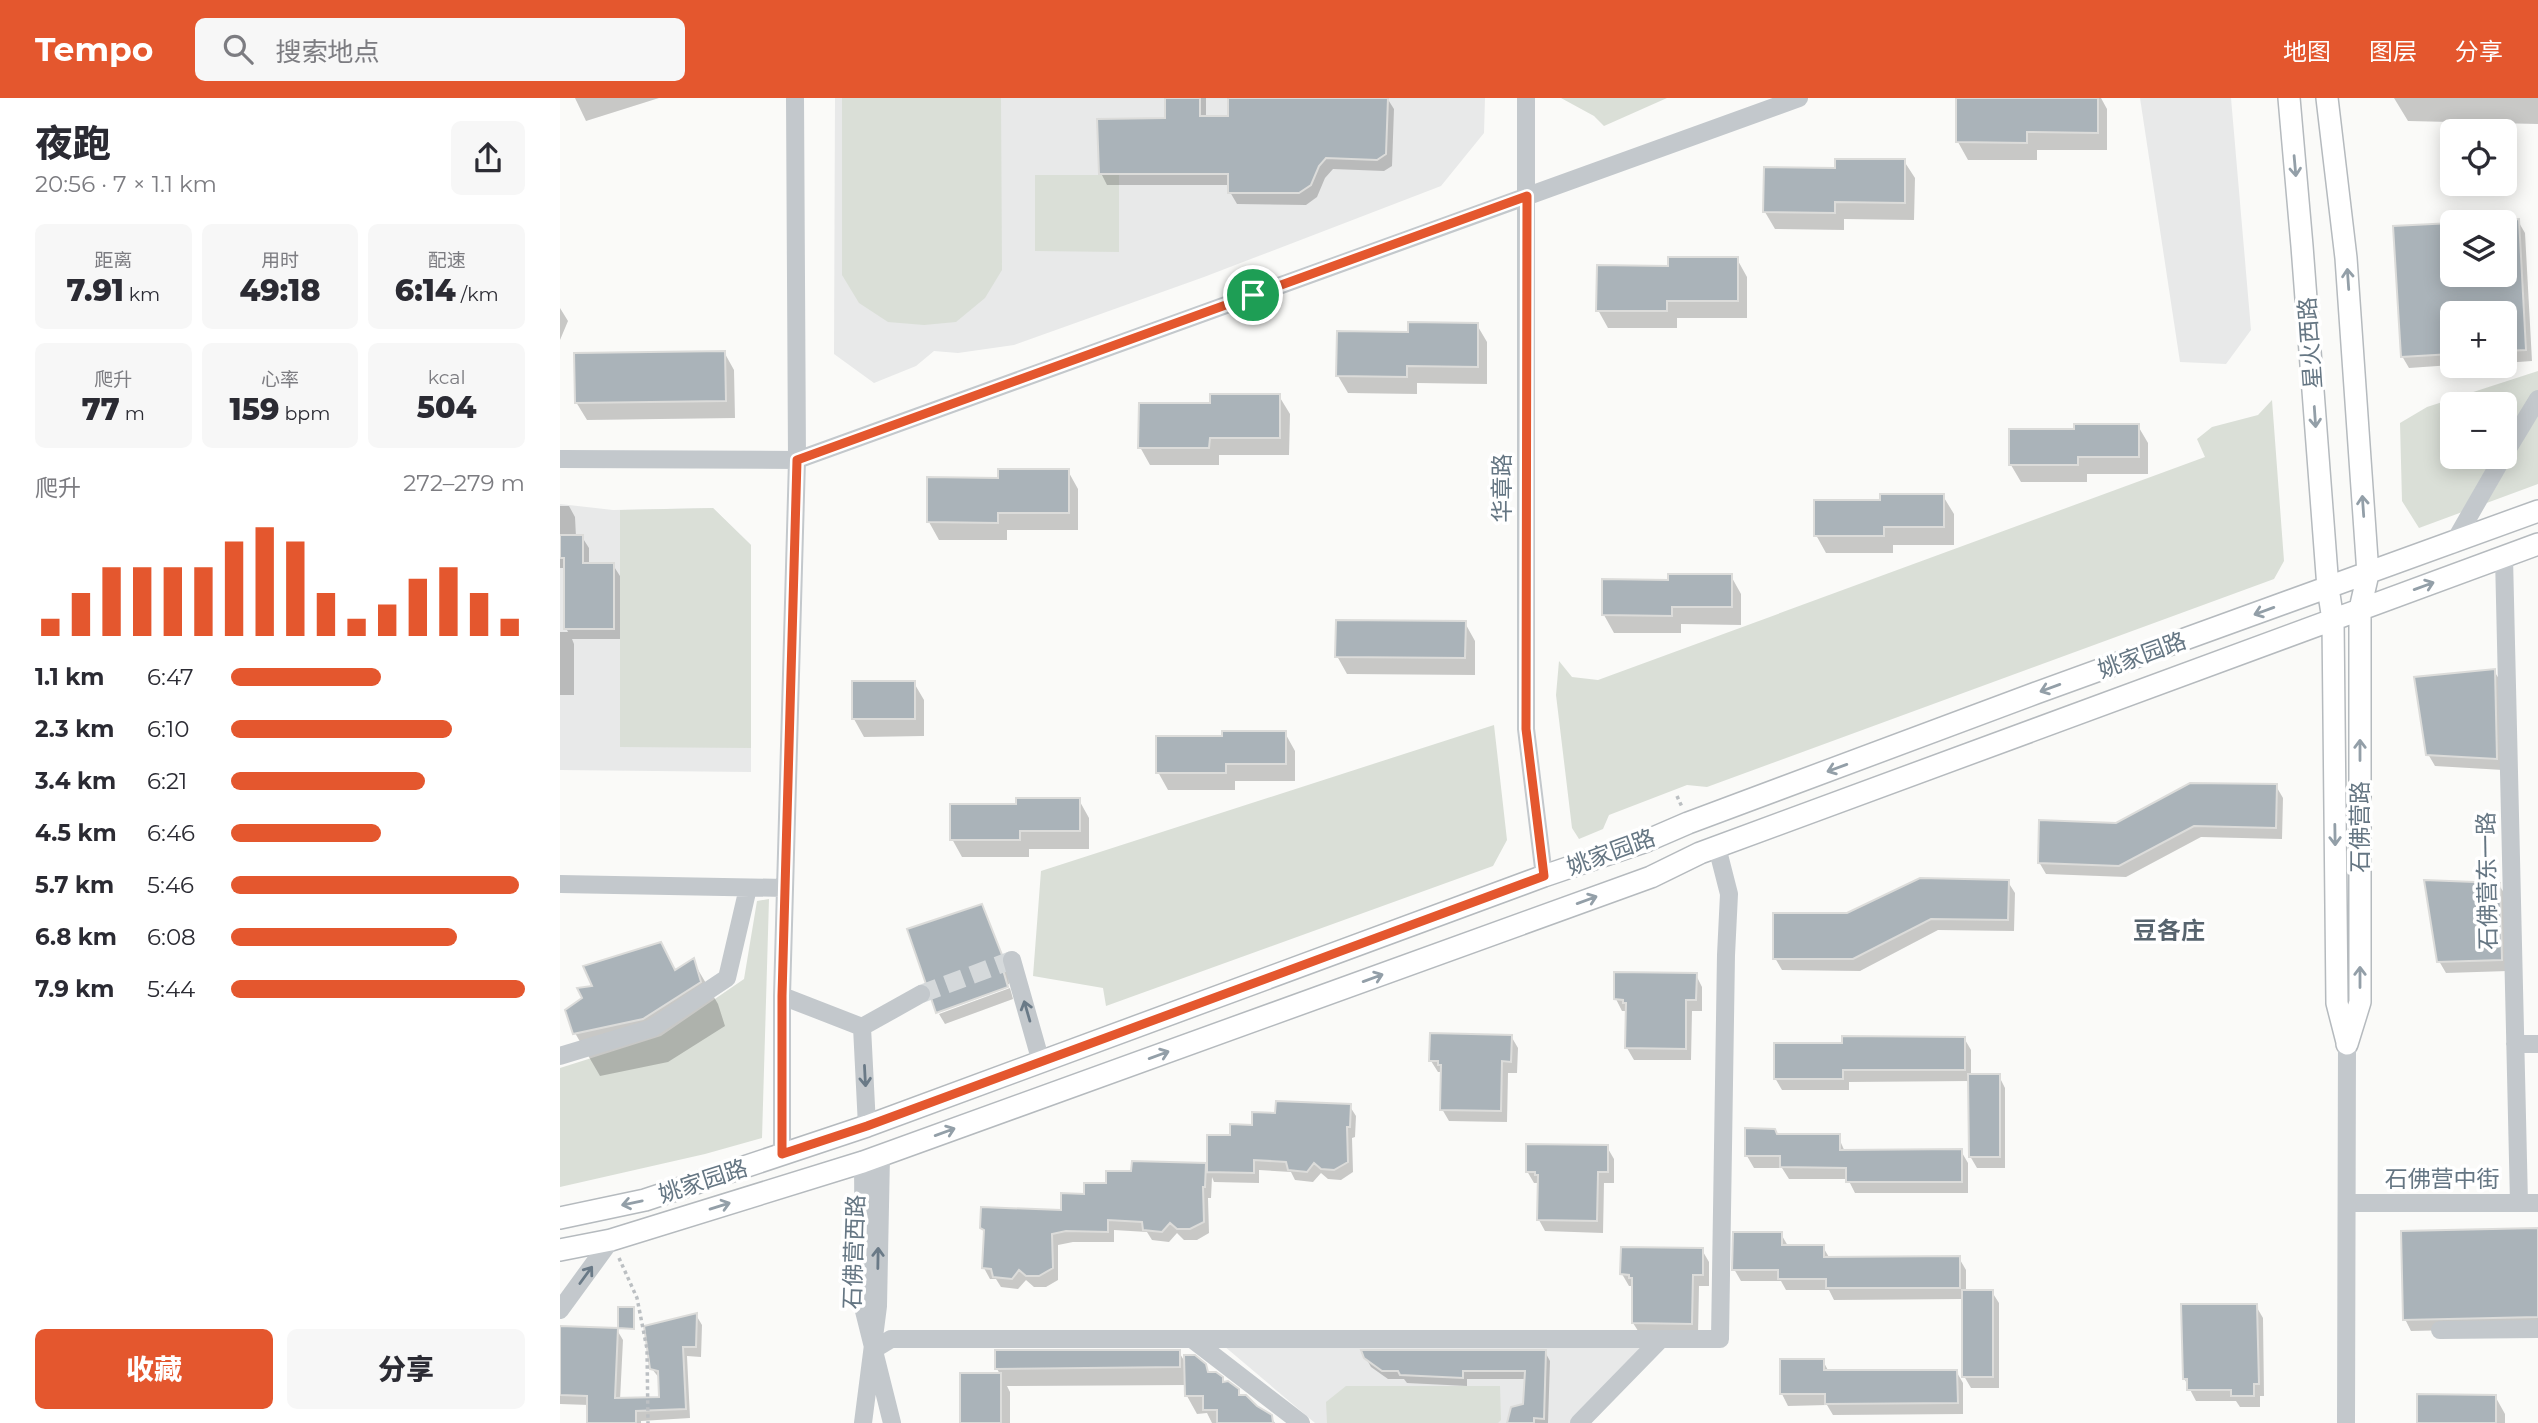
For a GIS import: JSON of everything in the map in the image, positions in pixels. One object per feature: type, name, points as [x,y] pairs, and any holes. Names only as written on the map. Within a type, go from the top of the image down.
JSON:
[{"type":"main road","name":"星火西路","points":[[2289,98],[2328,587],[2333,620]]},
{"type":"main road","name":"星火西路","points":[[2326,98],[2346,258],[2368,575],[2360,609]]},
{"type":"main road","name":"姚家园路","points":[[560,1218],[645,1200],[867,1126],[1544,876],[1644,842],[1701,818],[2036,693],[2368,575],[2538,511]]},
{"type":"main road","name":"姚家园路","points":[[560,1250],[611,1240],[872,1159],[1651,877],[1717,847],[2538,544]]},
{"type":"main road","name":"石佛营路","points":[[2347,1044],[2360,1002],[2360,609]]},
{"type":"main road","name":"石佛营路","points":[[2333,620],[2337,1003],[2347,1044]]},
{"type":"street","points":[[782,1154],[782,996],[797,460],[795,98]]},
{"type":"street","name":"华章路","points":[[1526,98],[1526,729],[1544,876]]},
{"type":"street","points":[[560,459],[797,460],[1799,98]]},
{"type":"street","points":[[2517,434],[2538,399]]},
{"type":"street","points":[[2453,544],[2496,469]]},
{"type":"street","name":"石佛营东一路","points":[[2504,557],[2519,1203]]},
{"type":"street","points":[[863,1423],[873,1350],[891,1339],[1720,1339],[1729,894],[1717,847]]},
{"type":"street","points":[[560,884],[785,888]]},
{"type":"street","points":[[560,1056],[652,1028],[727,978],[748,888]]},
{"type":"street","points":[[1012,960],[1041,1062]]},
{"type":"street","points":[[862,1027],[921,994]]},
{"type":"street","points":[[782,996],[862,1027]]},
{"type":"street","points":[[862,1027],[867,1126]]},
{"type":"street","name":"石佛营路","points":[[2346,1423],[2347,1044]]},
{"type":"street","points":[[2515,1044],[2538,1044]]},
{"type":"street","name":"石佛营西路","points":[[872,1159],[864,1311],[892,1423]]},
{"type":"street","name":"石佛营中街","points":[[2347,1203],[2538,1203]]},
{"type":"street","points":[[560,1310],[611,1240]]},
{"type":"street","points":[[2440,1330],[2538,1329]]},
{"type":"street","points":[[1192,1339],[1301,1423]]},
{"type":"street","points":[[1579,1423],[1661,1339]]},
{"type":"path","points":[[611,1240],[637,1297],[647,1349],[648,1423]]},
{"type":"shaded area","points":[[835,98],[1485,98],[1484,133],[1441,186],[1204,277],[1014,345],[958,353],[934,351],[916,366],[874,383],[834,354]]},
{"type":"shaded area","points":[[842,98],[1001,98],[1002,270],[985,298],[956,322],[924,325],[888,322],[859,303],[842,275]]},
{"type":"shaded area","points":[[1561,98],[1667,98],[1604,126],[1594,116]]},
{"type":"shaded area","points":[[2140,98],[2231,98],[2251,330],[2226,364],[2180,362]]},
{"type":"shaded area","points":[[1035,175],[1119,175],[1119,252],[1035,251]]},
{"type":"shaded area","points":[[2538,371],[2538,484],[2419,528],[2402,501],[2400,423],[2427,407],[2440,403],[2440,469],[2517,469],[2517,392],[2473,392]]},
{"type":"shaded area","points":[[2272,400],[2284,561],[2274,579],[1707,787],[1687,785],[1609,815],[1603,829],[1579,839],[1572,828],[1556,695],[1559,661],[1572,677],[1598,680],[2205,457],[2197,439],[2212,427],[2258,415]]},
{"type":"shaded area","points":[[560,504],[613,510],[713,508],[751,545],[751,772],[560,770]]},
{"type":"shaded area","points":[[713,508],[751,545],[751,748],[620,747],[620,510]]},
{"type":"shaded area","points":[[1494,725],[1507,840],[1493,866],[1106,1006],[1103,988],[1033,976],[1041,871]]},
{"type":"shaded area","points":[[769,899],[762,1138],[705,1154],[560,1187],[560,1068],[661,1036],[744,979],[757,901]]},
{"type":"shaded area","points":[[1211,1335],[1650,1341],[1570,1423],[1315,1423]]},
{"type":"shaded area","points":[[1346,1386],[1500,1386],[1501,1420],[1498,1423],[1327,1423],[1326,1402]]},
{"type":"building","points":[[1165,98],[1200,98],[1200,116],[1228,116],[1228,98],[1388,98],[1386,154],[1377,160],[1326,158],[1319,166],[1311,185],[1299,193],[1228,193],[1228,174],[1099,174],[1097,119],[1165,118]]},
{"type":"building","points":[[1956,98],[2098,98],[2098,133],[2027,132],[2027,143],[1956,142]]},
{"type":"building","points":[[1835,159],[1905,159],[1905,203],[1835,202],[1835,213],[1763,212],[1764,167],[1835,168]]},
{"type":"building","points":[[2517,219],[2526,350],[2517,350],[2517,301],[2440,301],[2440,355],[2401,357],[2393,226],[2440,224],[2440,287],[2517,287]]},
{"type":"building","points":[[1668,257],[1738,257],[1738,301],[1667,301],[1667,311],[1596,311],[1597,265],[1668,266]]},
{"type":"building","points":[[1408,322],[1478,323],[1478,367],[1407,366],[1407,377],[1336,376],[1337,331],[1408,332]]},
{"type":"building","points":[[725,351],[726,401],[575,403],[574,353]]},
{"type":"building","points":[[1210,394],[1280,394],[1280,438],[1210,438],[1209,448],[1138,448],[1139,403],[1210,403]]},
{"type":"building","points":[[2074,424],[2139,424],[2139,457],[2078,457],[2078,465],[2009,465],[2009,429],[2074,429]]},
{"type":"building","points":[[998,469],[1069,469],[1069,513],[998,513],[998,523],[927,522],[927,477],[998,478]]},
{"type":"building","points":[[1880,494],[1944,494],[1944,527],[1884,527],[1884,536],[1814,536],[1814,500],[1880,500]]},
{"type":"building","points":[[560,535],[583,535],[583,563],[614,563],[614,629],[564,629],[564,558],[560,558]]},
{"type":"building","points":[[1668,574],[1732,574],[1732,607],[1672,607],[1672,616],[1602,615],[1602,579],[1668,580]]},
{"type":"building","points":[[1336,620],[1466,621],[1465,658],[1335,657]]},
{"type":"building","points":[[2495,669],[2497,759],[2426,755],[2414,677]]},
{"type":"building","points":[[852,681],[915,681],[915,719],[852,719]]},
{"type":"building","points":[[1222,731],[1286,731],[1286,764],[1226,764],[1226,773],[1156,773],[1156,736],[1222,736]]},
{"type":"building","points":[[2190,783],[2277,784],[2276,828],[2194,826],[2119,866],[2038,863],[2039,820],[2116,823]]},
{"type":"building","points":[[1016,798],[1080,798],[1080,831],[1020,831],[1020,840],[950,840],[950,804],[1016,804]]},
{"type":"building","points":[[1920,878],[2009,880],[2008,920],[1931,919],[1853,959],[1773,959],[1773,913],[1847,913]]},
{"type":"building","points":[[2424,880],[2500,883],[2502,960],[2437,962]]},
{"type":"building","points":[[982,904],[1002,955],[1001,963],[1008,987],[936,1013],[931,989],[926,984],[907,929]]},
{"type":"building","points":[[661,942],[675,970],[694,958],[701,982],[643,1019],[573,1034],[565,1010],[582,998],[577,988],[592,986],[583,966]]},
{"type":"building","points":[[1614,972],[1697,973],[1696,1000],[1686,1000],[1686,1049],[1625,1048],[1626,1003],[1614,999]]},
{"type":"building","points":[[1430,1033],[1512,1035],[1511,1062],[1502,1061],[1501,1111],[1440,1110],[1441,1065],[1438,1065],[1438,1061],[1429,1061]]},
{"type":"building","points":[[1842,1036],[1965,1037],[1965,1070],[1843,1070],[1843,1079],[1774,1079],[1774,1043],[1842,1043]]},
{"type":"building","points":[[1968,1074],[2000,1074],[2000,1157],[1969,1157]]},
{"type":"building","points":[[1276,1101],[1351,1104],[1350,1127],[1347,1127],[1348,1162],[1334,1170],[1321,1169],[1314,1163],[1307,1172],[1288,1170],[1286,1162],[1254,1160],[1254,1173],[1207,1172],[1207,1135],[1230,1135],[1230,1124],[1252,1125],[1252,1112],[1275,1113]]},
{"type":"building","points":[[1745,1128],[1775,1129],[1777,1134],[1840,1134],[1840,1150],[1962,1149],[1962,1182],[1846,1182],[1846,1168],[1780,1167],[1780,1156],[1745,1156]]},
{"type":"building","points":[[1526,1144],[1608,1145],[1608,1172],[1598,1172],[1597,1221],[1537,1220],[1538,1175],[1535,1175],[1535,1172],[1526,1172]]},
{"type":"building","points":[[1132,1161],[1206,1163],[1203,1187],[1204,1222],[1190,1229],[1177,1229],[1170,1223],[1162,1232],[1143,1230],[1142,1222],[1108,1220],[1108,1232],[1066,1231],[1052,1234],[1053,1268],[1039,1276],[1026,1276],[1019,1270],[1012,1279],[993,1277],[991,1269],[982,1268],[984,1230],[980,1228],[981,1207],[1061,1210],[1061,1193],[1084,1194],[1084,1183],[1106,1183],[1106,1171],[1131,1171]]},
{"type":"building","points":[[2538,1228],[2538,1317],[2403,1320],[2401,1231]]},
{"type":"building","points":[[1733,1232],[1782,1232],[1782,1245],[1824,1245],[1824,1257],[1960,1256],[1960,1288],[1826,1288],[1826,1279],[1778,1279],[1778,1270],[1732,1270]]},
{"type":"building","points":[[1621,1247],[1703,1248],[1703,1275],[1693,1275],[1692,1324],[1632,1323],[1632,1278],[1620,1274]]},
{"type":"building","points":[[1962,1290],[1993,1290],[1993,1377],[1962,1377]]},
{"type":"building","points":[[2181,1304],[2257,1304],[2259,1384],[2254,1384],[2254,1396],[2231,1396],[2231,1390],[2187,1390],[2187,1379],[2183,1379]]},
{"type":"building","points":[[618,1307],[634,1307],[634,1329],[618,1328]]},
{"type":"building","points":[[697,1313],[696,1347],[683,1347],[686,1409],[636,1411],[636,1423],[587,1423],[587,1396],[560,1395],[560,1326],[618,1328],[615,1398],[659,1397],[658,1371],[650,1369],[644,1326]]},
{"type":"building","points":[[995,1350],[1180,1350],[1180,1367],[995,1369]]},
{"type":"building","points":[[1361,1350],[1546,1350],[1544,1419],[1534,1418],[1534,1423],[1507,1423],[1511,1407],[1523,1404],[1525,1371],[1463,1371],[1463,1378],[1400,1375],[1398,1371],[1382,1371],[1364,1358]]},
{"type":"building","points":[[1184,1355],[1195,1355],[1206,1364],[1208,1372],[1216,1372],[1223,1377],[1223,1382],[1228,1381],[1239,1389],[1239,1395],[1246,1395],[1272,1415],[1273,1423],[1217,1423],[1217,1410],[1203,1410],[1203,1396],[1185,1396]]},
{"type":"building","points":[[1780,1359],[1824,1359],[1824,1370],[1957,1370],[1958,1403],[1825,1404],[1825,1394],[1780,1394]]},
{"type":"building","points":[[960,1373],[1001,1373],[1001,1423],[960,1423]]},
{"type":"building","points":[[2417,1394],[2496,1395],[2496,1423],[2417,1423]]},
{"type":"tunnel","points":[[921,994],[1012,960]]},
{"type":"district","name":"豆各庄","points":[[2169,931]]},
{"type":"route","points":[[1527,196],[1526,729],[1544,876],[867,1126],[782,1154],[782,996],[797,460],[1253,295],[1527,196]]}]
